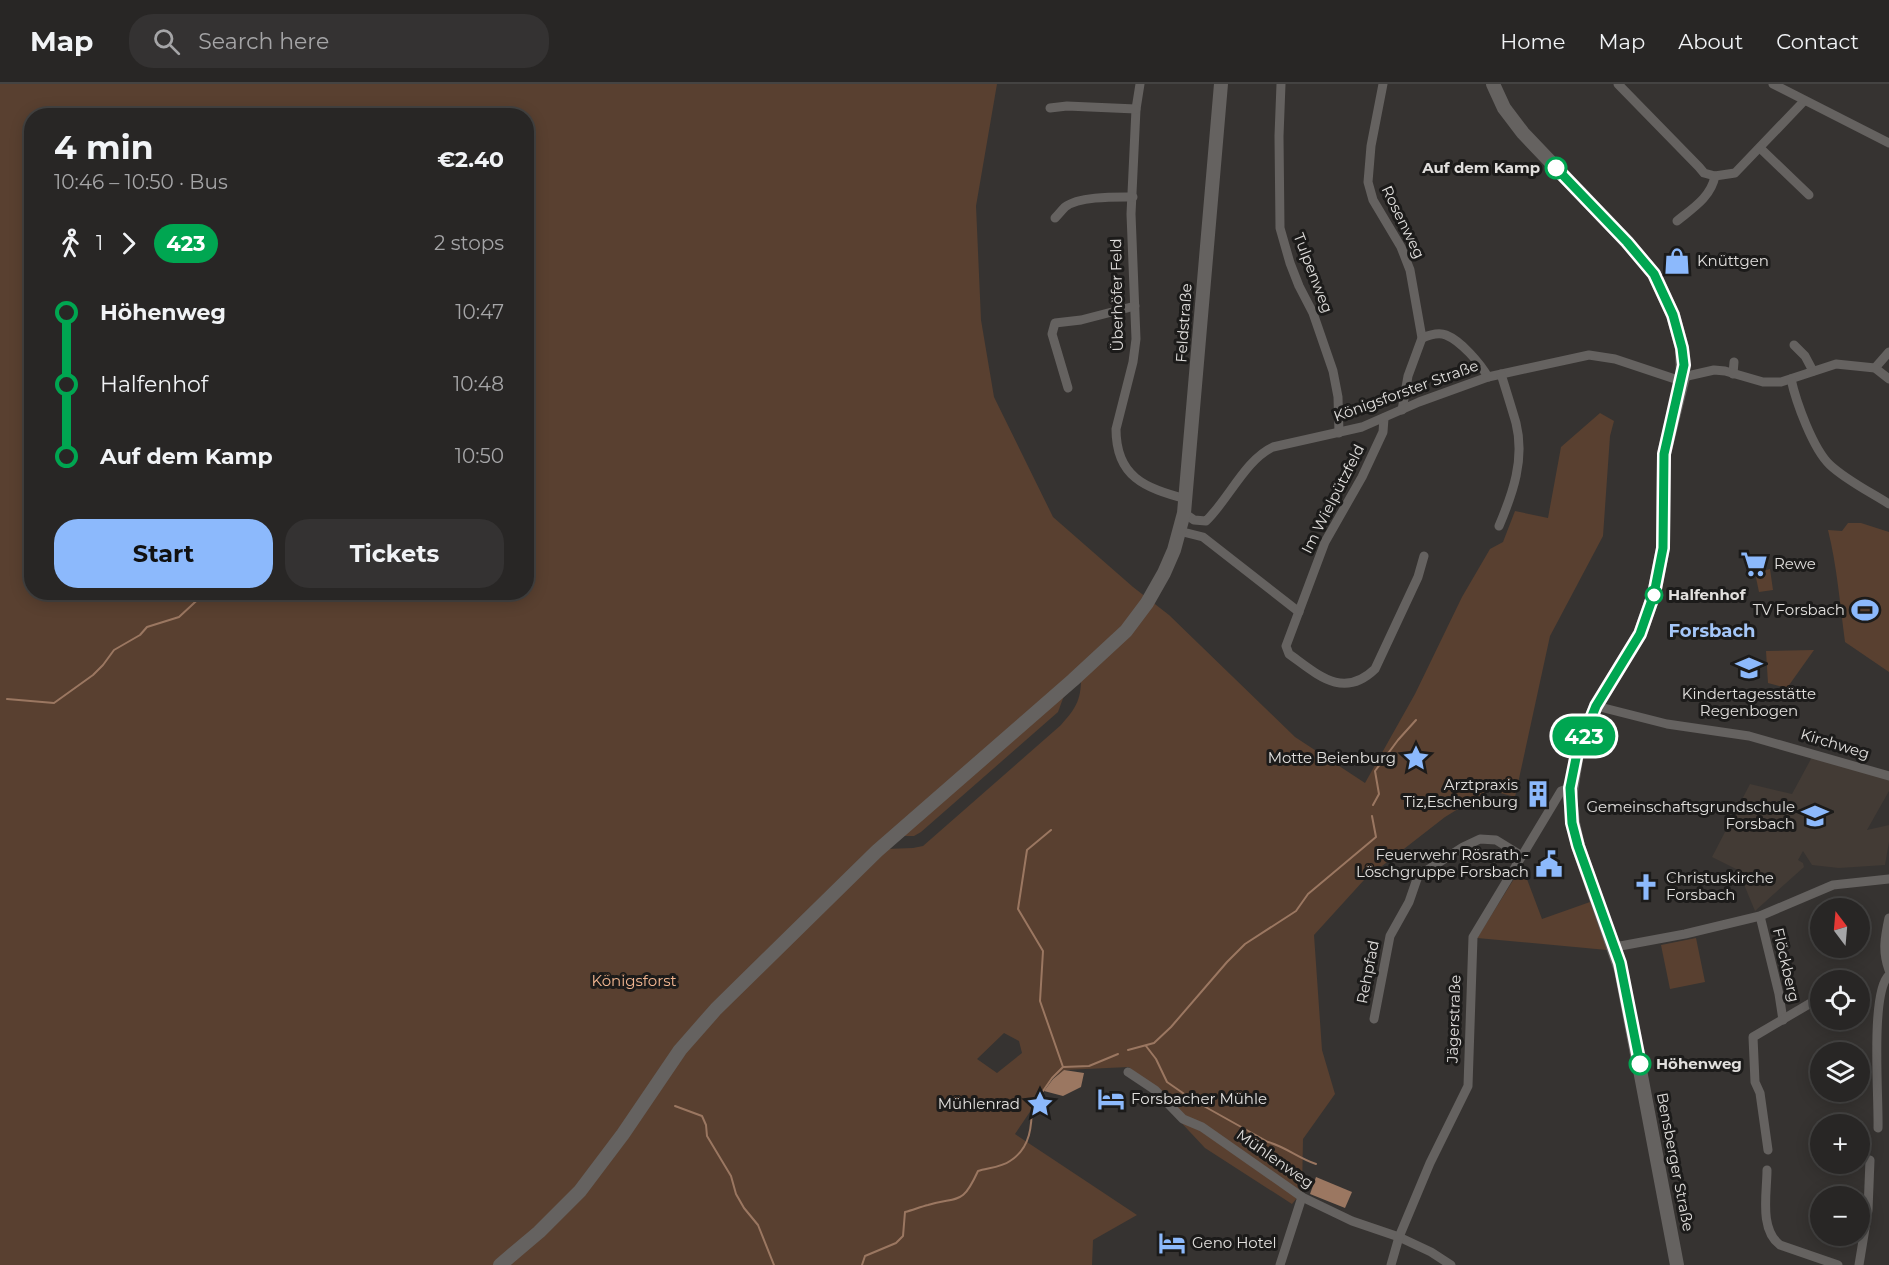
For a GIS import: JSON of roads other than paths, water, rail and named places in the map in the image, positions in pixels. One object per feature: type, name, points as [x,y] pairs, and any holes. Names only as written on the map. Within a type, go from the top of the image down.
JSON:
[{"type":"main road","name":"Feldstraße","points":[[500,1265],[539,1233],[580,1191],[623,1134],[680,1050],[716,1009],[877,851],[1114,643],[1142,611],[1169,563],[1184,513],[1221,84]]},
{"type":"main road","name":"Bensberger Straße","points":[[1493,84],[1504,108],[1523,133],[1627,242],[1654,274],[1667,300],[1678,331],[1684,365],[1664,454],[1663,548],[1654,594],[1640,634],[1596,706],[1577,753],[1570,788],[1572,823],[1578,846],[1615,947],[1627,994],[1677,1265]]},
{"type":"street","name":"Überhöfer Feld","points":[[1140,84],[1136,109],[1131,225],[1136,339],[1116,429],[1118,449],[1125,466],[1139,482],[1160,492],[1186,499]]},
{"type":"street","name":"Tulpenweg","points":[[1281,84],[1278,136],[1280,228],[1290,263],[1313,313],[1333,371],[1338,397],[1339,433]]},
{"type":"street","name":"Rosenweg","points":[[1383,84],[1371,146],[1368,182],[1373,200],[1401,247],[1410,270],[1422,338]]},
{"type":"street","points":[[1618,84],[1704,173],[1716,176],[1735,173],[1804,101]]},
{"type":"street","points":[[1773,84],[1889,142]]},
{"type":"street","points":[[1050,108],[1067,106],[1136,109]]},
{"type":"street","points":[[1760,148],[1809,195]]},
{"type":"street","points":[[1677,221],[1707,196],[1716,176]]},
{"type":"street","points":[[1055,218],[1067,206],[1083,201],[1109,197],[1133,197]]},
{"type":"street","points":[[1068,388],[1052,334],[1055,323],[1081,320],[1135,306]]},
{"type":"street","points":[[1402,410],[1408,376],[1422,338],[1434,334],[1446,335],[1478,361],[1488,377]]},
{"type":"street","points":[[1794,345],[1805,356],[1813,371]]},
{"type":"street","points":[[1875,368],[1889,352]]},
{"type":"street","name":"Königsforster Straße","points":[[1203,537],[1206,521],[1247,470],[1265,451],[1281,444],[1339,433],[1488,377],[1589,355],[1682,379]]},
{"type":"street","points":[[1733,374],[1734,362]]},
{"type":"street","points":[[1682,379],[1714,370],[1763,382],[1791,380],[1836,364],[1875,368],[1889,379]]},
{"type":"street","points":[[1499,526],[1511,498],[1520,449],[1516,424],[1501,374]]},
{"type":"street","points":[[1791,380],[1795,397],[1822,456],[1832,467],[1889,504]]},
{"type":"street","name":"Im Wielpützfeld","points":[[1384,418],[1383,432],[1351,499],[1325,542],[1286,646],[1289,654],[1331,682],[1345,684],[1360,681],[1375,669],[1418,577],[1424,556]]},
{"type":"street","points":[[1184,513],[1194,520],[1206,521]]},
{"type":"street","points":[[1179,531],[1203,537],[1299,612]]},
{"type":"street","name":"Kirchweg","points":[[1596,706],[1667,724],[1749,736],[1889,776]]},
{"type":"street","name":"Jägerstraße","points":[[1391,1265],[1399,1237],[1430,1163],[1468,1086],[1473,937],[1561,791],[1570,788]]},
{"type":"street","name":"Rehpfad","points":[[1374,1019],[1390,936],[1409,902],[1418,876],[1463,847],[1480,839],[1496,840],[1522,856]]},
{"type":"street","points":[[1615,947],[1685,934],[1760,916],[1833,885],[1889,879]]},
{"type":"street","name":"Flöckberg","points":[[1760,916],[1784,1020]]},
{"type":"street","points":[[1889,918],[1884,940],[1884,954],[1889,970]]},
{"type":"street","points":[[1878,1128],[1878,1022],[1882,986],[1889,975]]},
{"type":"street","name":"Flöckberg","points":[[1768,1150],[1764,1113],[1755,1082],[1753,1037],[1810,1004]]},
{"type":"street","name":"Mühlenweg","points":[[1128,1072],[1155,1090],[1183,1119],[1202,1127],[1302,1197],[1352,1221],[1399,1237],[1431,1252],[1451,1265]]},
{"type":"street","points":[[1767,1170],[1767,1219],[1770,1234],[1774,1240],[1780,1245],[1838,1265]]},
{"type":"street","points":[[1858,1176],[1870,1176],[1868,1210],[1859,1265]]},
{"type":"street","points":[[1280,1265],[1302,1197]]},
{"type":"waterway","points":[[7,699],[54,703],[93,675],[114,650],[140,635],[147,627],[179,617],[197,600]]},
{"type":"waterway","points":[[1373,805],[1379,794],[1375,771],[1416,720]]},
{"type":"waterway","points":[[1128,1050],[1154,1043],[1245,944],[1296,911],[1308,894],[1376,837],[1372,816]]},
{"type":"waterway","points":[[1051,830],[1027,850],[1018,909],[1043,951],[1040,1001],[1063,1067]]},
{"type":"waterway","points":[[1146,1046],[1156,1059],[1167,1082],[1193,1100],[1268,1142],[1316,1164]]},
{"type":"waterway","points":[[1043,1091],[1063,1067],[1089,1066],[1118,1054]]},
{"type":"waterway","points":[[862,1265],[865,1256],[896,1243],[903,1236],[905,1212],[959,1198],[968,1190],[978,1171],[1003,1165],[1017,1156],[1029,1135],[1032,1102]]},
{"type":"waterway","points":[[675,1106],[702,1116],[707,1136],[731,1176],[736,1194],[744,1208],[758,1225],[774,1265]]},
{"type":"place","name":"Auf dem Kamp","points":[[1556,168]]},
{"type":"place","name":"Knüttgen","points":[[1677,261]]},
{"type":"place","name":"Rewe","points":[[1754,564]]},
{"type":"place","name":"Halfenhof","points":[[1654,595]]},
{"type":"place","name":"TV Forsbach","points":[[1865,610]]},
{"type":"place","name":"Kindertagesstätte Regenbogen","points":[[1749,668]]},
{"type":"place","name":"Motte Beienburg","points":[[1416,758]]},
{"type":"place","name":"Arztpraxis Tiz,Eschenburg","points":[[1538,794]]},
{"type":"place","name":"Gemeinschaftsgrundschule Forsbach","points":[[1815,816]]},
{"type":"place","name":"Feuerwehr Rösrath - Löschgruppe Forsbach","points":[[1549,864]]},
{"type":"place","name":"Christuskirche Forsbach","points":[[1646,887]]},
{"type":"place","name":"Höhenweg","points":[[1640,1064]]},
{"type":"place","name":"Forsbacher Mühle","points":[[1111,1099]]},
{"type":"place","name":"Mühlenrad","points":[[1040,1104]]},
{"type":"place","name":"Geno Hotel","points":[[1172,1243]]},
{"type":"district","name":"Forsbach","points":[[1712,631]]},
{"type":"park label","name":"Königsforst","points":[[634,981]]}]
